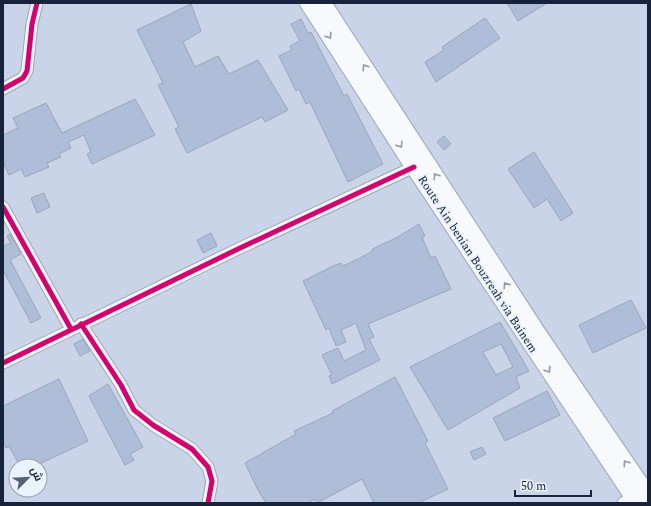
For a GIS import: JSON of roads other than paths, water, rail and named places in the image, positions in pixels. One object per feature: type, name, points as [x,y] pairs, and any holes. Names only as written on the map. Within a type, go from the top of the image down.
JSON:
[{"type":"main road","name":"Route Ain benian Bouzreah via Bainem","points":[[308,3],[414,167],[635,499]]},
{"type":"main road","name":"Route Ain benian Bouzreah via Bainem","points":[[323,3],[539,335],[635,499]]},
{"type":"street","points":[[3,89],[23,78],[28,71],[32,24],[37,3]]},
{"type":"street","points":[[3,363],[414,167]]},
{"type":"street","points":[[3,208],[76,327],[121,385],[134,410],[154,425],[192,449],[208,467],[212,480],[208,503]]}]
